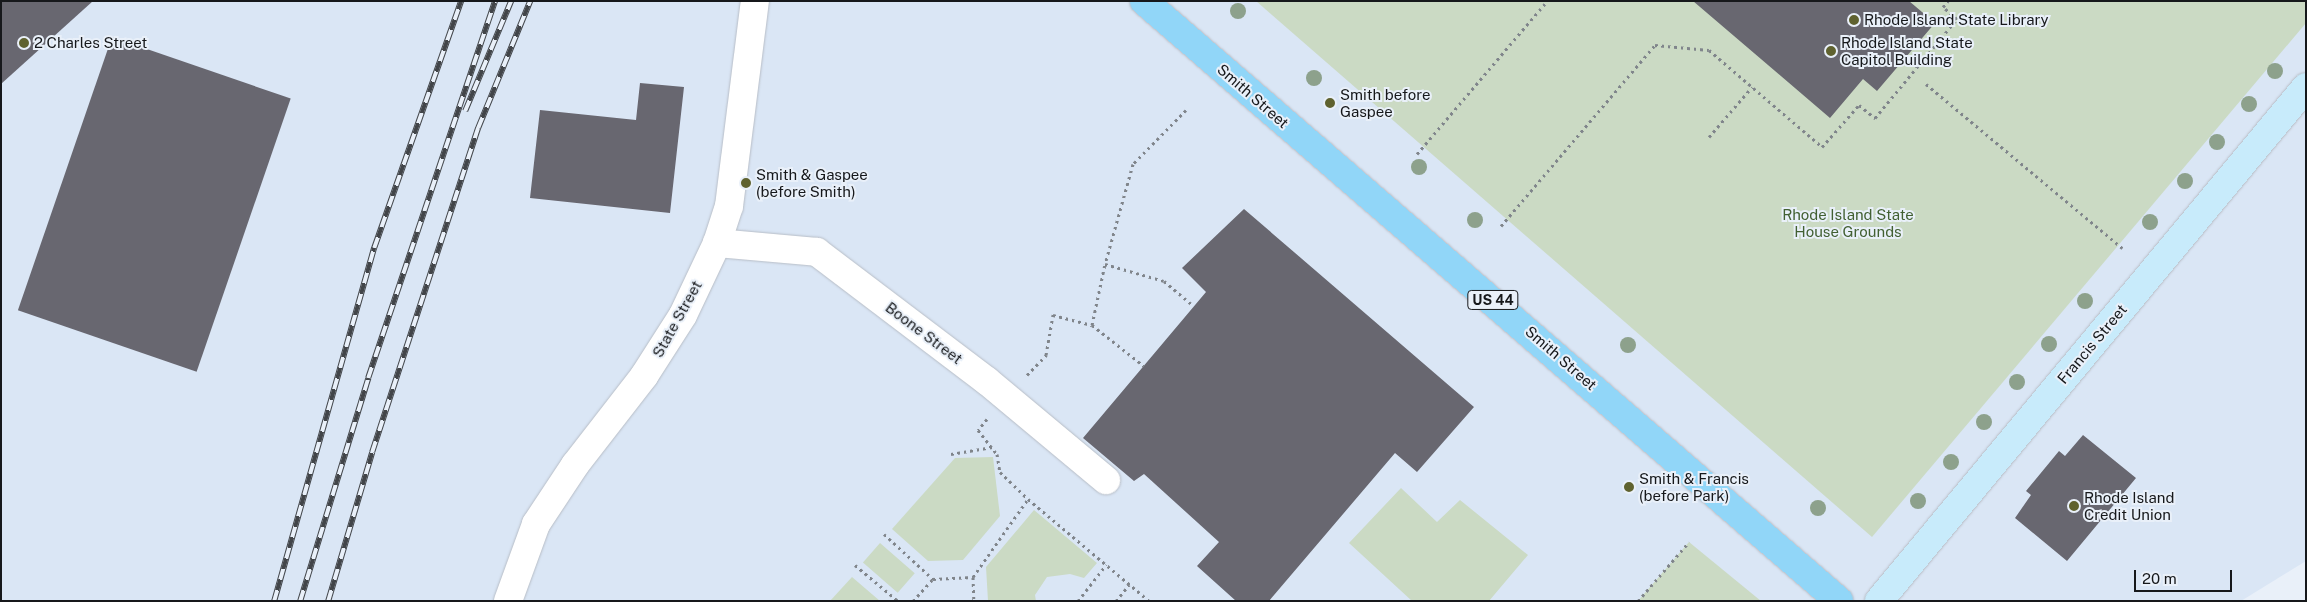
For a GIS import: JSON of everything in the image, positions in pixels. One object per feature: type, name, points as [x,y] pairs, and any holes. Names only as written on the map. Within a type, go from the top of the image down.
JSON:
[{"type":"main road","name":"Smith Street","points":[[1144,1],[1839,601]]},
{"type":"main road","name":"Francis Street","points":[[1879,601],[2306,87]]},
{"type":"street","name":"State Street","points":[[508,601],[536,524],[575,465],[644,376],[683,315],[717,243],[729,206],[755,1]]},
{"type":"street","name":"Boone Street","points":[[717,243],[817,252],[987,381],[1106,480]]},
{"type":"path","points":[[1417,154],[1547,1]]},
{"type":"path","points":[[1500,226],[1654,45],[1709,50],[1822,147],[1859,105],[1875,118],[1957,19],[1943,7],[1948,1]]},
{"type":"path","points":[[1926,84],[2122,248]]},
{"type":"path","points":[[1709,137],[1752,87]]},
{"type":"path","points":[[1092,325],[1105,264],[1133,164],[1186,110]]},
{"type":"path","points":[[1105,264],[1164,280],[1194,306]]},
{"type":"path","points":[[951,454],[993,447]]},
{"type":"path","points":[[974,601],[973,577],[1028,499],[1149,601]]},
{"type":"path","points":[[884,534],[933,579]]},
{"type":"path","points":[[1638,601],[1689,542]]},
{"type":"path","points":[[855,565],[898,601]]},
{"type":"path","points":[[1078,601],[1106,565]]},
{"type":"path","points":[[913,601],[933,579],[973,577]]},
{"type":"path","points":[[1116,601],[1129,585]]},
{"type":"shaded area","points":[[1,1],[2306,1],[2306,561],[2241,601],[1,601]]},
{"type":"green space","name":"Rhode Island State House Grounds","points":[[1256,1],[2306,1],[2306,23],[1872,537]]},
{"type":"green space","points":[[993,457],[1000,516],[963,560],[928,561],[892,529],[955,458]]},
{"type":"green space","points":[[1401,488],[1437,522],[1460,500],[1528,555],[1489,601],[1412,601],[1349,543]]},
{"type":"green space","points":[[1034,510],[1097,563],[1084,578],[1070,574],[1047,577],[1035,595],[1036,601],[988,601],[986,567]]},
{"type":"green space","points":[[1689,542],[1761,601],[1638,601]]},
{"type":"green space","points":[[880,543],[915,573],[898,593],[863,563]]},
{"type":"green space","points":[[852,577],[880,601],[830,601]]},
{"type":"building","name":"2 Charles Street","points":[[1,1],[93,1],[1,84]]},
{"type":"building","name":"Rhode Island State Capitol Building","points":[[1693,1],[1909,1],[1935,23],[1877,91],[1863,79],[1830,118]]},
{"type":"building","points":[[112,37],[291,99],[197,372],[18,310]]},
{"type":"building","points":[[640,83],[684,87],[670,213],[530,198],[540,110],[636,120]]},
{"type":"building","points":[[1244,209],[1474,407],[1417,472],[1395,453],[1269,601],[1236,601],[1197,566],[1219,542],[1144,474],[1134,481],[1083,438],[1206,292],[1182,268]]},
{"type":"building","points":[[2083,435],[2136,478],[2067,561],[2015,518],[2031,495],[2026,491],[2059,451],[2065,456]]},
{"type":"railway","points":[[274,601],[374,248],[461,1]]},
{"type":"railway","points":[[300,601],[368,378],[495,1]]},
{"type":"railway","points":[[465,111],[511,1]]},
{"type":"railway","points":[[328,601],[372,452],[478,128],[530,1]]},
{"type":"place","name":"Rhode Island State Library","points":[[1854,20]]},
{"type":"place","name":"2 Charles Street","points":[[24,43]]},
{"type":"place","name":"Rhode Island State Capitol Building","points":[[1831,51]]},
{"type":"place","name":"Smith before Gaspee","points":[[1330,103]]},
{"type":"place","name":"Smith & Gaspee (before Smith)","points":[[746,183]]},
{"type":"place","name":"Smith & Francis (before Park)","points":[[1629,487]]},
{"type":"place","name":"Rhode Island Credit Union","points":[[2074,506]]}]
